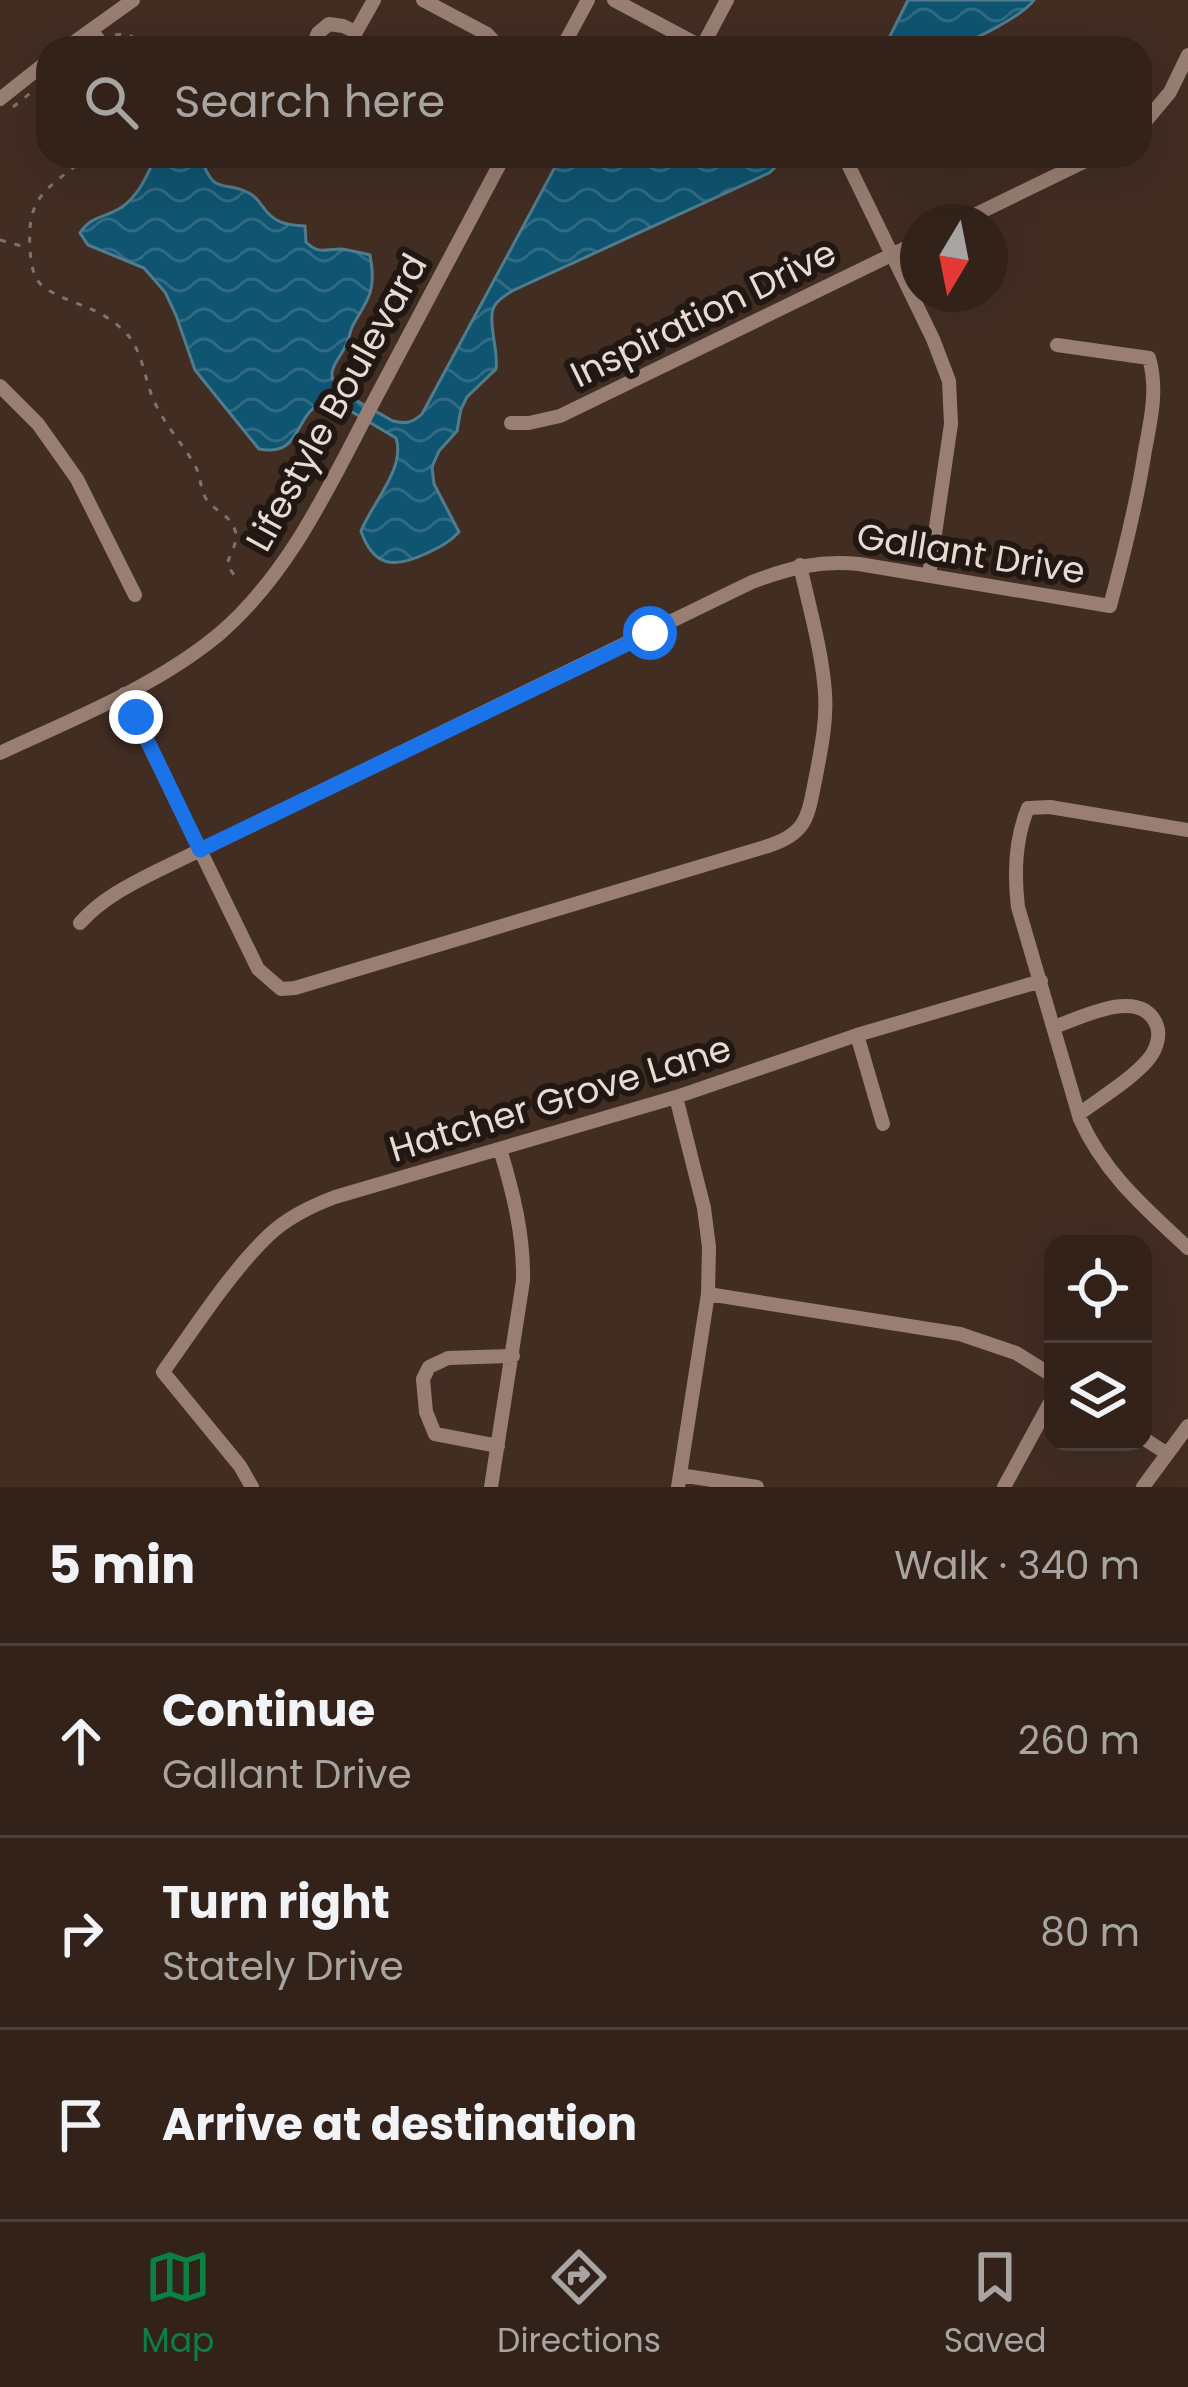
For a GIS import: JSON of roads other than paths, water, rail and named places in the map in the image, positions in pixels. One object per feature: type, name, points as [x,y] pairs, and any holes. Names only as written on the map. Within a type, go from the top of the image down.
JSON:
[{"type":"street","points":[[83,36],[134,0]]},
{"type":"street","points":[[317,36],[329,24],[356,32],[374,0]]},
{"type":"street","points":[[423,0],[489,36]]},
{"type":"street","points":[[568,36],[588,0]]},
{"type":"street","points":[[614,0],[681,36]]},
{"type":"street","points":[[709,36],[727,0]]},
{"type":"street","points":[[91,30],[96,36]]},
{"type":"street","points":[[1152,114],[1170,92],[1188,55]]},
{"type":"street","points":[[0,99],[36,70]]},
{"type":"street","name":"Lifestyle Boulevard","points":[[0,753],[175,665],[218,635],[280,570],[498,168]]},
{"type":"street","points":[[850,168],[943,361],[951,393],[950,438],[929,575]]},
{"type":"street","points":[[997,204],[1071,168]]},
{"type":"street","name":"Inspiration Drive","points":[[511,423],[560,416],[900,251]]},
{"type":"street","name":"Gallant Drive","points":[[80,923],[92,909],[128,886],[200,850],[752,582],[800,565],[838,562],[1110,606],[1151,418],[1154,385],[1149,358],[1057,345]]},
{"type":"street","points":[[0,386],[38,424],[77,478],[135,595]]},
{"type":"street","points":[[124,694],[257,969],[281,989],[295,988],[795,834],[809,812],[826,696],[800,565]]},
{"type":"street","points":[[1188,830],[1050,807],[1028,808],[1018,848],[1016,893],[1078,1114],[1118,1182],[1188,1248]]},
{"type":"street","name":"Hatcher Grove Lane","points":[[252,1487],[163,1372],[252,1253],[288,1220],[335,1197],[676,1097],[857,1035],[1041,980]]},
{"type":"street","points":[[1054,1027],[1123,1005],[1150,1014],[1158,1029],[1155,1048],[1144,1064],[1078,1114]]},
{"type":"street","points":[[857,1035],[883,1124]]},
{"type":"street","points":[[676,1097],[709,1247],[708,1294],[679,1481],[757,1487]]},
{"type":"street","points":[[491,1487],[524,1281],[524,1250],[500,1148]]},
{"type":"street","points":[[708,1294],[960,1334],[1016,1353],[1044,1370]]},
{"type":"street","points":[[498,1446],[435,1434],[426,1412],[423,1379],[440,1360],[513,1356]]},
{"type":"street","points":[[1004,1487],[1044,1414]]},
{"type":"street","points":[[1143,1487],[1188,1426]]},
{"type":"street","points":[[1152,1444],[1166,1454]]},
{"type":"water","points":[[908,0],[1034,0],[978,36],[890,36]]},
{"type":"water","points":[[150,168],[205,168],[220,185],[252,195],[276,220],[305,226],[306,242],[315,249],[370,255],[370,293],[333,369],[333,380],[343,393],[393,421],[405,422],[422,414],[555,168],[774,168],[499,301],[492,318],[496,369],[467,397],[457,431],[432,467],[434,484],[459,532],[430,552],[394,563],[378,558],[361,531],[392,473],[396,438],[337,403],[324,401],[283,447],[259,449],[195,370],[165,292],[144,268],[88,245],[80,233],[128,202]]}]
